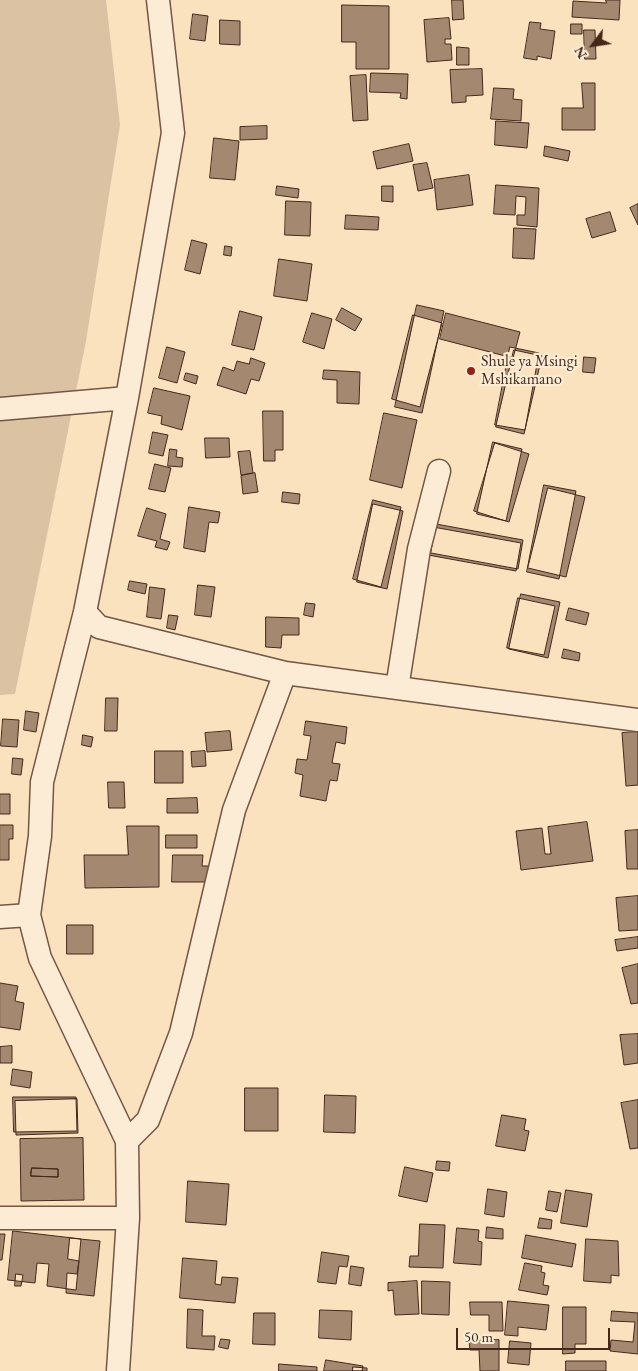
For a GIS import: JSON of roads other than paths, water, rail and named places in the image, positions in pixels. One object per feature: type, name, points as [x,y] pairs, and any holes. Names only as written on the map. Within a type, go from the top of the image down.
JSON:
[{"type":"street","points":[[118,1371],[128,1218],[127,1141],[40,958],[29,915],[40,836],[42,782],[85,612],[127,398],[173,133],[158,0]]},
{"type":"street","points":[[0,409],[127,398]]},
{"type":"street","points":[[397,688],[419,549],[439,471]]},
{"type":"street","points":[[85,612],[99,626],[285,673],[638,720]]},
{"type":"street","points":[[127,1141],[148,1120],[181,1033],[234,810],[285,673]]},
{"type":"street","points":[[0,918],[29,915]]},
{"type":"street","points":[[0,1218],[128,1218]]},
{"type":"place","name":"Shule ya Msingi Mshikamano","points":[[471,371]]}]
